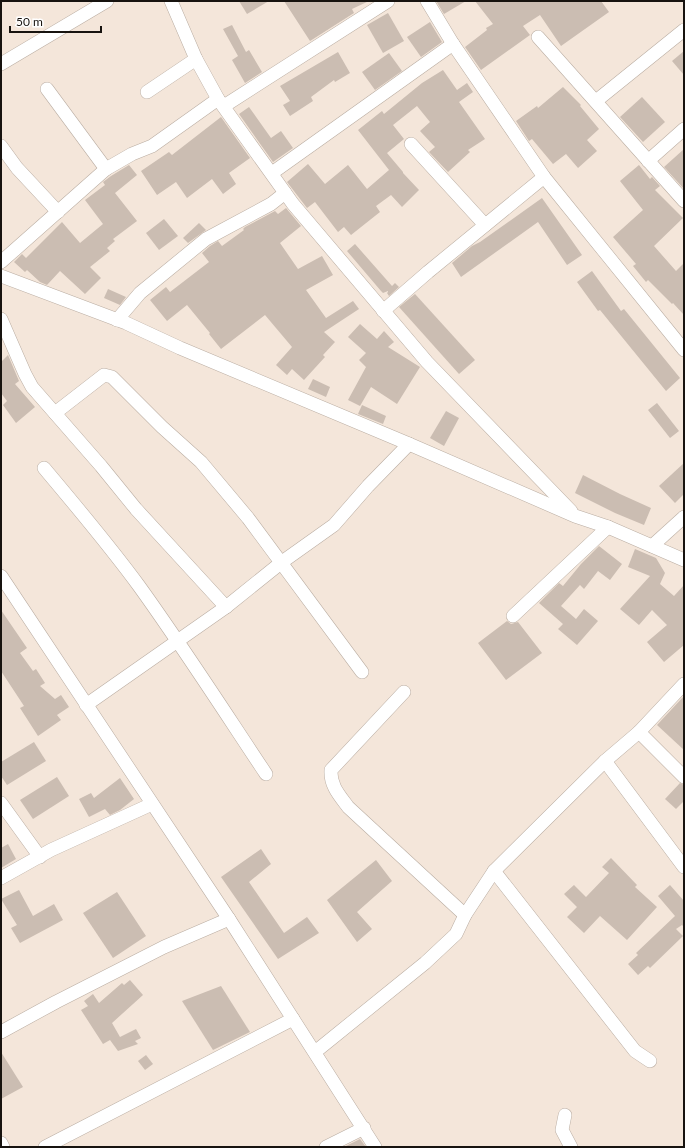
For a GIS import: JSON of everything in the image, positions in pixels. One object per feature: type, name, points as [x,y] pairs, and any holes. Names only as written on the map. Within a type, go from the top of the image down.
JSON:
[{"type":"street","points":[[1,64],[107,1]]},
{"type":"street","points":[[171,1],[196,59],[221,103],[285,193],[427,362],[576,516]]},
{"type":"street","points":[[1,262],[106,169],[132,154],[152,146],[388,1]]},
{"type":"street","points":[[427,1],[453,44],[544,176],[684,350]]},
{"type":"street","points":[[596,100],[684,30]]},
{"type":"street","points":[[538,37],[596,100],[684,201]]},
{"type":"street","points":[[272,173],[453,44]]},
{"type":"street","points":[[147,92],[196,59]]},
{"type":"street","points":[[47,89],[106,169]]},
{"type":"street","points":[[648,161],[684,129]]},
{"type":"street","points":[[411,144],[485,225]]},
{"type":"street","points":[[1,146],[17,168],[58,212]]},
{"type":"street","points":[[383,311],[544,176]]},
{"type":"street","points":[[117,320],[140,293],[206,239],[271,204],[285,193]]},
{"type":"street","points":[[1,276],[117,320],[576,516],[608,527],[684,560]]},
{"type":"street","points":[[1,318],[32,387],[136,509],[226,607]]},
{"type":"street","points":[[55,413],[104,375],[112,377],[162,427],[201,462],[248,518],[282,562],[362,672]]},
{"type":"street","points":[[86,705],[226,607],[282,562],[334,525],[368,486],[409,444]]},
{"type":"street","points":[[44,468],[138,584],[266,774]]},
{"type":"street","points":[[652,546],[684,517]]},
{"type":"street","points":[[513,616],[608,527]]},
{"type":"street","points":[[1,576],[229,919],[375,1147]]},
{"type":"street","points":[[315,1052],[425,963],[456,934],[465,915],[494,871],[605,761],[639,732],[684,684]]},
{"type":"street","points":[[404,692],[331,770],[330,779],[348,808],[465,915]]},
{"type":"street","points":[[639,732],[684,777]]},
{"type":"street","points":[[605,761],[680,852],[684,867]]},
{"type":"street","points":[[1,803],[40,857]]},
{"type":"street","points":[[1,878],[51,850],[152,804]]},
{"type":"street","points":[[494,871],[635,1051],[650,1061]]},
{"type":"street","points":[[1,1032],[164,947],[229,919]]},
{"type":"street","points":[[45,1147],[293,1019]]},
{"type":"street","points":[[565,1115],[562,1130],[571,1147]]},
{"type":"street","points":[[326,1147],[364,1128]]},
{"type":"street","points":[[1,1143],[3,1147]]},
{"type":"building","points":[[239,1],[269,1],[247,14]]},
{"type":"building","points":[[284,1],[369,1],[352,9],[354,13],[310,41]]},
{"type":"building","points":[[436,1],[466,1],[444,14]]},
{"type":"building","points":[[475,1],[601,1],[609,12],[561,46],[540,15],[523,26],[530,35],[481,70],[465,47],[487,30],[486,28],[493,24]]},
{"type":"building","points":[[388,13],[404,41],[383,53],[367,25]]},
{"type":"building","points":[[430,22],[442,42],[421,57],[407,37]]},
{"type":"building","points":[[232,25],[246,52],[249,50],[262,72],[245,83],[232,60],[238,56],[223,29]]},
{"type":"building","points":[[684,51],[684,75],[672,61]]},
{"type":"building","points":[[338,52],[350,73],[335,82],[334,80],[311,97],[313,101],[290,116],[283,105],[290,101],[280,86]]},
{"type":"building","points":[[389,53],[402,71],[375,90],[362,72]]},
{"type":"building","points":[[443,70],[457,90],[467,83],[473,92],[459,102],[485,139],[468,150],[470,152],[448,172],[429,152],[435,147],[420,131],[430,122],[417,106],[393,125],[404,139],[387,153],[419,190],[402,207],[391,195],[376,206],[380,212],[351,235],[344,227],[338,232],[315,202],[307,208],[287,182],[308,164],[325,184],[348,165],[367,189],[389,170],[358,130],[382,111],[384,114],[422,83]]},
{"type":"building","points":[[563,87],[581,105],[580,106],[599,129],[587,140],[597,151],[578,168],[566,154],[553,164],[532,139],[529,141],[516,121],[537,106],[538,108]]},
{"type":"building","points":[[642,97],[665,122],[643,142],[620,117]]},
{"type":"building","points":[[249,107],[271,138],[281,131],[293,148],[273,162],[239,114]]},
{"type":"building","points":[[221,117],[250,158],[229,173],[236,184],[223,194],[212,179],[187,198],[176,182],[157,195],[141,171],[169,152],[172,155]]},
{"type":"building","points":[[684,149],[684,189],[664,167]]},
{"type":"building","points":[[129,165],[137,175],[115,193],[137,221],[113,239],[115,241],[107,248],[110,251],[90,267],[101,278],[85,294],[60,271],[47,285],[40,282],[27,270],[25,272],[14,262],[22,254],[26,258],[62,222],[80,243],[103,224],[85,200],[105,185],[103,182]]},
{"type":"building","points":[[639,165],[650,179],[652,177],[660,186],[655,190],[683,218],[654,246],[676,271],[684,263],[684,315],[648,280],[646,282],[633,266],[636,264],[613,237],[643,210],[620,181]]},
{"type":"building","points":[[542,198],[582,255],[567,265],[538,222],[461,277],[452,263],[472,246],[480,242]]},
{"type":"building","points":[[286,208],[301,226],[280,243],[298,269],[322,256],[333,275],[306,290],[326,318],[353,301],[359,309],[324,332],[335,342],[323,355],[325,357],[304,380],[292,369],[287,375],[276,365],[292,347],[265,315],[221,349],[187,305],[167,321],[150,300],[166,287],[170,292],[209,262],[202,253],[210,246],[218,241],[222,246],[244,230],[243,229],[245,227],[275,211],[278,214]]},
{"type":"building","points":[[164,219],[178,236],[159,250],[146,233]]},
{"type":"building","points":[[199,223],[206,230],[188,243],[183,238]]},
{"type":"building","points":[[355,244],[392,286],[395,283],[399,287],[389,296],[387,293],[388,291],[383,293],[347,251]]},
{"type":"building","points":[[592,271],[621,311],[624,309],[680,378],[666,391],[600,310],[598,311],[577,282]]},
{"type":"building","points":[[108,289],[126,297],[120,305],[104,298]]},
{"type":"building","points":[[415,294],[475,360],[459,374],[399,307]]},
{"type":"building","points":[[360,324],[377,339],[384,331],[394,342],[388,347],[420,367],[397,404],[371,387],[360,406],[348,400],[366,367],[359,360],[366,353],[348,337]]},
{"type":"building","points":[[8,355],[19,381],[15,384],[35,407],[16,423],[3,405],[7,401],[1,393],[1,362]]},
{"type":"building","points":[[313,379],[330,387],[326,397],[308,389]]},
{"type":"building","points":[[657,403],[679,431],[670,438],[648,410]]},
{"type":"building","points":[[362,405],[386,416],[383,424],[358,414]]},
{"type":"building","points":[[446,411],[459,418],[444,446],[430,438]]},
{"type":"building","points":[[684,463],[684,494],[675,503],[659,486]]},
{"type":"building","points":[[583,475],[651,508],[644,525],[615,513],[575,493]]},
{"type":"building","points":[[599,546],[622,564],[610,580],[598,571],[584,589],[580,585],[561,606],[576,619],[584,609],[598,621],[577,645],[558,629],[563,624],[539,603],[559,583],[563,586],[581,564]]},
{"type":"building","points":[[635,549],[656,558],[665,573],[660,584],[674,596],[684,585],[684,645],[664,662],[647,642],[667,625],[652,610],[639,625],[620,609],[650,576],[628,567]]},
{"type":"building","points":[[1,610],[27,648],[20,653],[33,671],[36,669],[45,683],[40,686],[55,699],[61,695],[69,707],[57,715],[61,720],[38,736],[20,708],[24,706],[1,671]]},
{"type":"building","points":[[507,621],[511,624],[518,622],[542,653],[506,680],[478,643]]},
{"type":"building","points":[[684,696],[684,750],[657,725]]},
{"type":"building","points":[[34,742],[46,761],[7,785],[1,776],[1,762]]},
{"type":"building","points":[[57,777],[69,796],[33,819],[20,800]]},
{"type":"building","points":[[120,778],[134,799],[120,810],[110,815],[105,809],[89,817],[79,799],[91,793],[94,798]]},
{"type":"building","points":[[680,783],[684,785],[684,801],[676,809],[665,799]]},
{"type":"building","points":[[8,844],[16,859],[1,868],[1,848]]},
{"type":"building","points":[[261,849],[271,864],[249,882],[284,933],[307,917],[319,933],[278,959],[221,877]]},
{"type":"building","points":[[611,858],[637,885],[635,887],[657,907],[627,940],[600,916],[584,933],[567,917],[577,907],[564,894],[574,885],[586,897],[609,873],[602,867]]},
{"type":"building","points":[[376,860],[392,881],[357,912],[372,929],[357,942],[327,900]]},
{"type":"building","points":[[670,885],[684,901],[684,927],[682,925],[676,929],[683,936],[650,968],[648,966],[638,975],[628,964],[638,955],[636,953],[675,916],[658,896]]},
{"type":"building","points":[[19,890],[33,916],[54,904],[63,920],[20,943],[11,928],[17,925],[1,899]]},
{"type":"building","points":[[117,892],[146,936],[113,958],[83,913]]},
{"type":"building","points":[[130,980],[143,995],[112,1023],[120,1037],[136,1029],[141,1038],[135,1041],[138,1044],[118,1051],[110,1040],[103,1044],[81,1010],[88,1006],[84,1001],[93,994],[99,1003],[122,983],[124,985]]},
{"type":"building","points":[[221,986],[250,1032],[213,1050],[182,1001]]},
{"type":"building","points":[[1,1052],[23,1087],[1,1099]]},
{"type":"building","points":[[146,1055],[153,1064],[145,1070],[138,1061]]},
{"type":"building","points":[[360,1139],[366,1147],[344,1147]]}]
